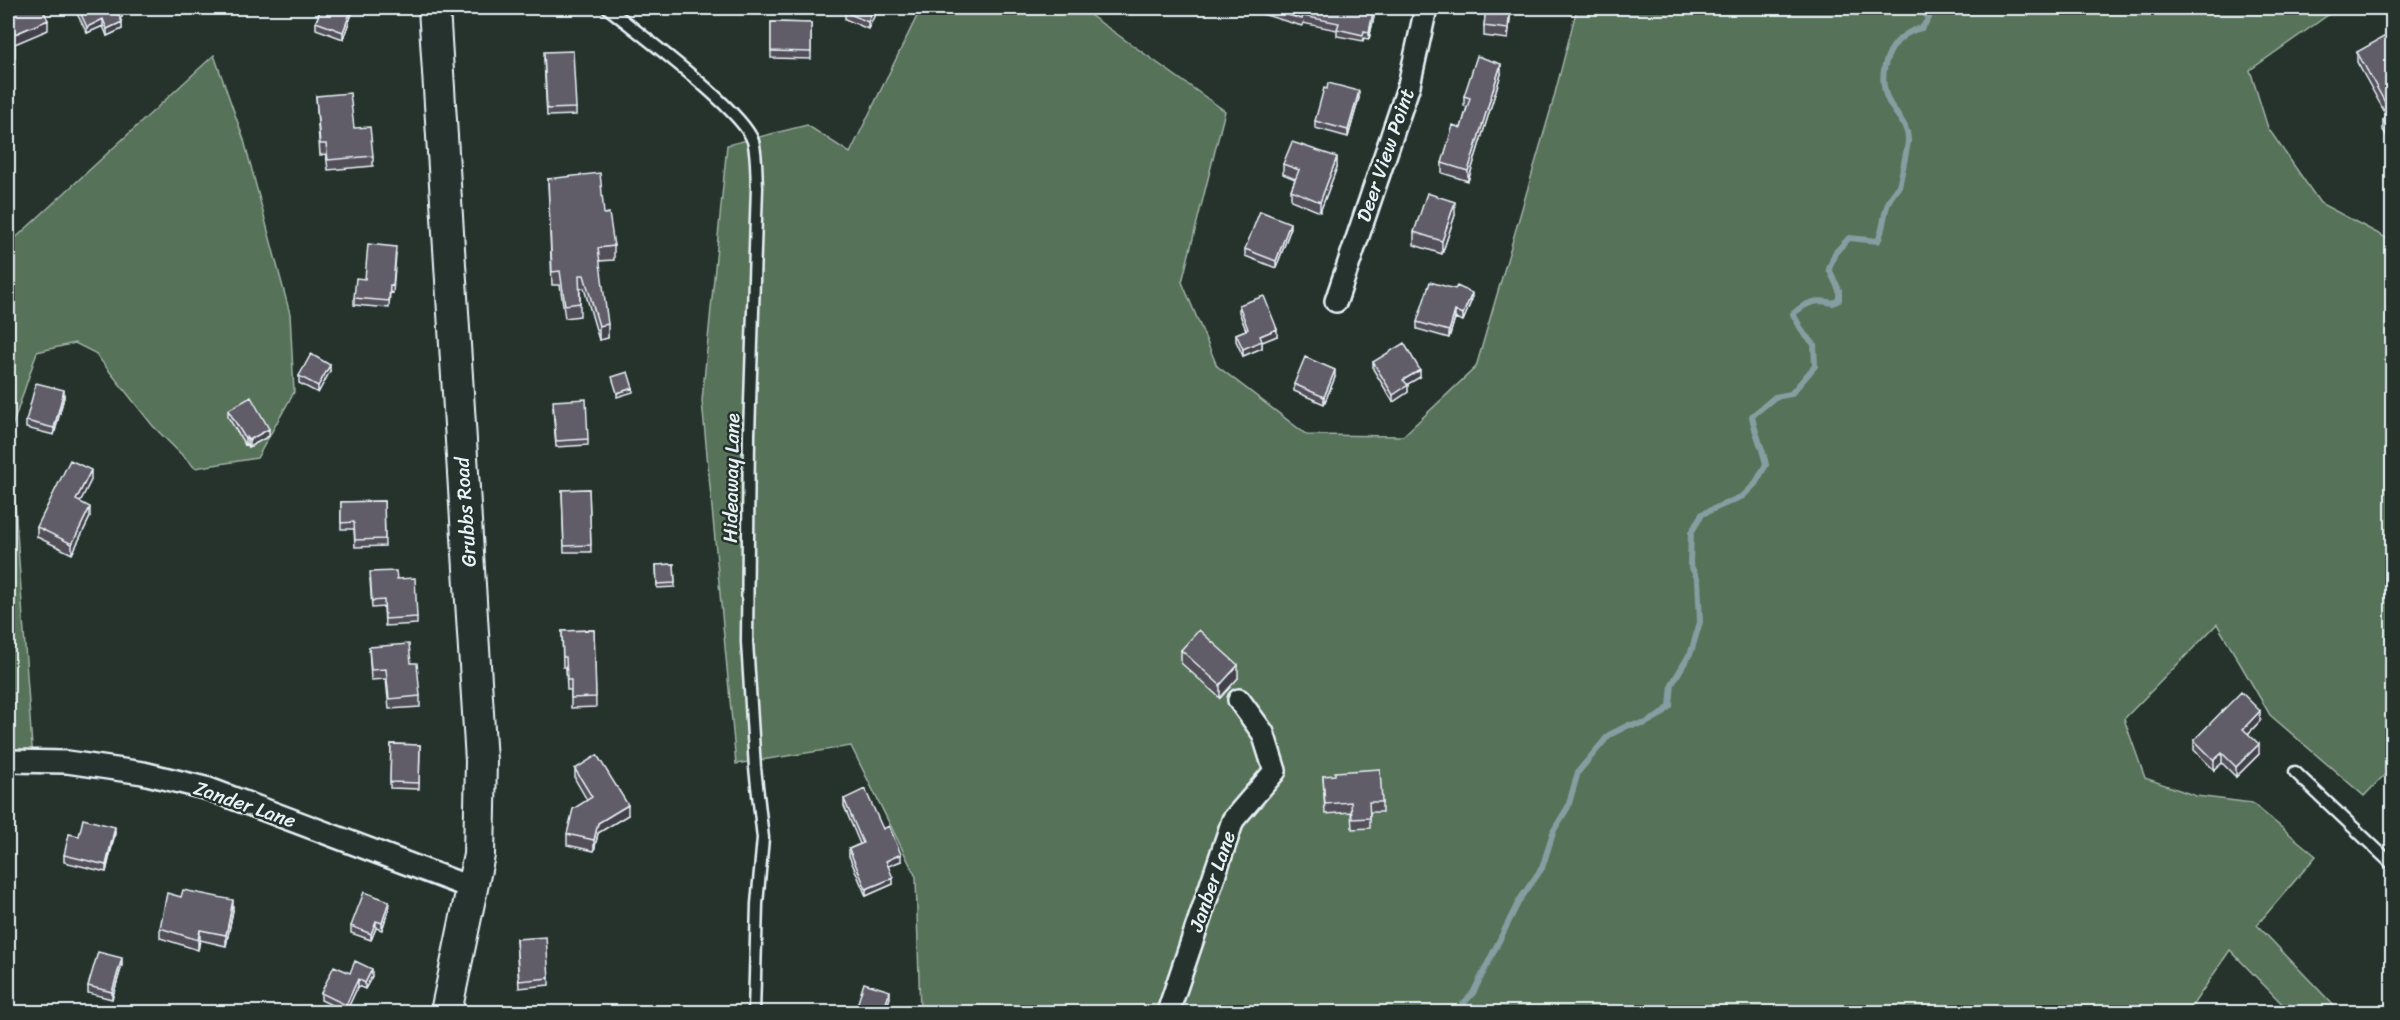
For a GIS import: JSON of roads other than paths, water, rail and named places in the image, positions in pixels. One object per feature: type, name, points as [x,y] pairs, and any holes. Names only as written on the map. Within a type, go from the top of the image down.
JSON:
[{"type":"street","name":"Grubbs Road","points":[[434,8],[481,761],[479,855],[446,1012]]},
{"type":"street","name":"Deer View Point","points":[[1336,301],[1409,85],[1426,8]]},
{"type":"street","name":"Janber Lane","points":[[1168,1012],[1233,820],[1275,771],[1263,733],[1239,700]]},
{"type":"street","name":"Zander Lane","points":[[8,761],[67,762],[132,771],[209,789],[472,888]]},
{"type":"lane","name":"Hideaway Lane","points":[[608,8],[727,107],[748,131],[755,151],[757,187],[749,434],[747,642],[755,768],[763,838],[757,904],[754,1012]]},
{"type":"lane","points":[[2295,772],[2392,864]]},
{"type":"waterway","points":[[1456,1012],[1473,993],[1519,901],[1542,868],[1554,830],[1568,807],[1578,772],[1609,735],[1629,725],[1644,724],[1662,714],[1670,706],[1672,684],[1691,652],[1700,622],[1698,580],[1690,564],[1691,533],[1702,514],[1743,496],[1755,484],[1766,465],[1752,416],[1775,397],[1791,394],[1815,366],[1814,344],[1804,334],[1793,314],[1812,302],[1833,303],[1839,300],[1839,290],[1829,269],[1835,253],[1849,238],[1878,241],[1887,206],[1899,186],[1908,135],[1904,124],[1888,100],[1883,78],[1888,56],[1894,46],[1901,38],[1922,28],[1929,18],[1919,8]]}]
